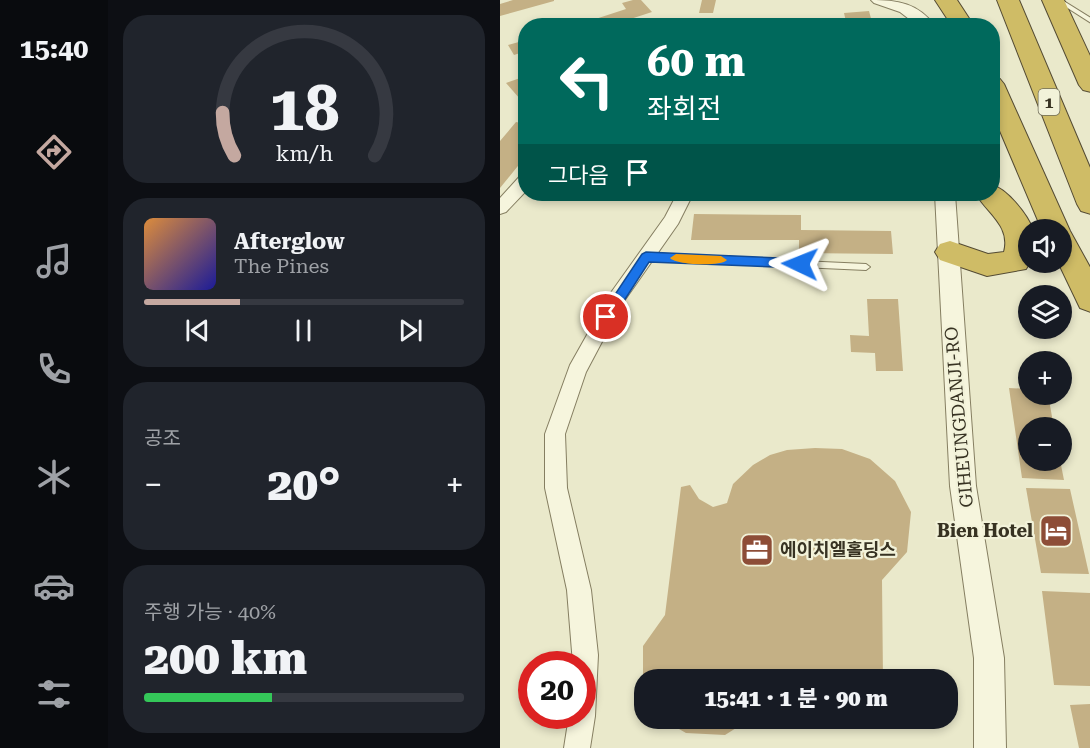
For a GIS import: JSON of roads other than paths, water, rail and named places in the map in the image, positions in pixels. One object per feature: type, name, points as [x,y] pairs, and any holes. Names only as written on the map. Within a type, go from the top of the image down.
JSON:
[{"type":"highway","points":[[946,0],[959,18]]},
{"type":"highway","points":[[959,0],[963,18]]},
{"type":"highway","name":"1","points":[[1008,0],[1091,204]]},
{"type":"highway","points":[[1053,0],[1091,85]]},
{"type":"highway","points":[[1000,105],[1051,219]]},
{"type":"highway","points":[[950,252],[987,265],[1016,261],[1021,242],[1018,226],[996,201]]},
{"type":"highway","points":[[1072,261],[1091,300]]},
{"type":"street","points":[[879,0],[896,3],[918,14],[921,18]]},
{"type":"street","points":[[500,208],[518,189]]},
{"type":"street","points":[[586,651],[579,590],[556,488],[555,434],[577,371],[616,299],[672,220],[682,201]]},
{"type":"street","name":"GIHEUNGDANJI-RO","points":[[946,201],[950,252],[948,271],[963,486],[989,658],[990,748]]},
{"type":"street","points":[[577,748],[580,729]]},
{"type":"lane","points":[[1058,0],[1091,21]]},
{"type":"lane","points":[[646,257],[866,267]]},
{"type":"place","name":"Bien Hotel","points":[[1056,531]]},
{"type":"place","name":"에이치엘홀딩스","points":[[757,550]]}]
